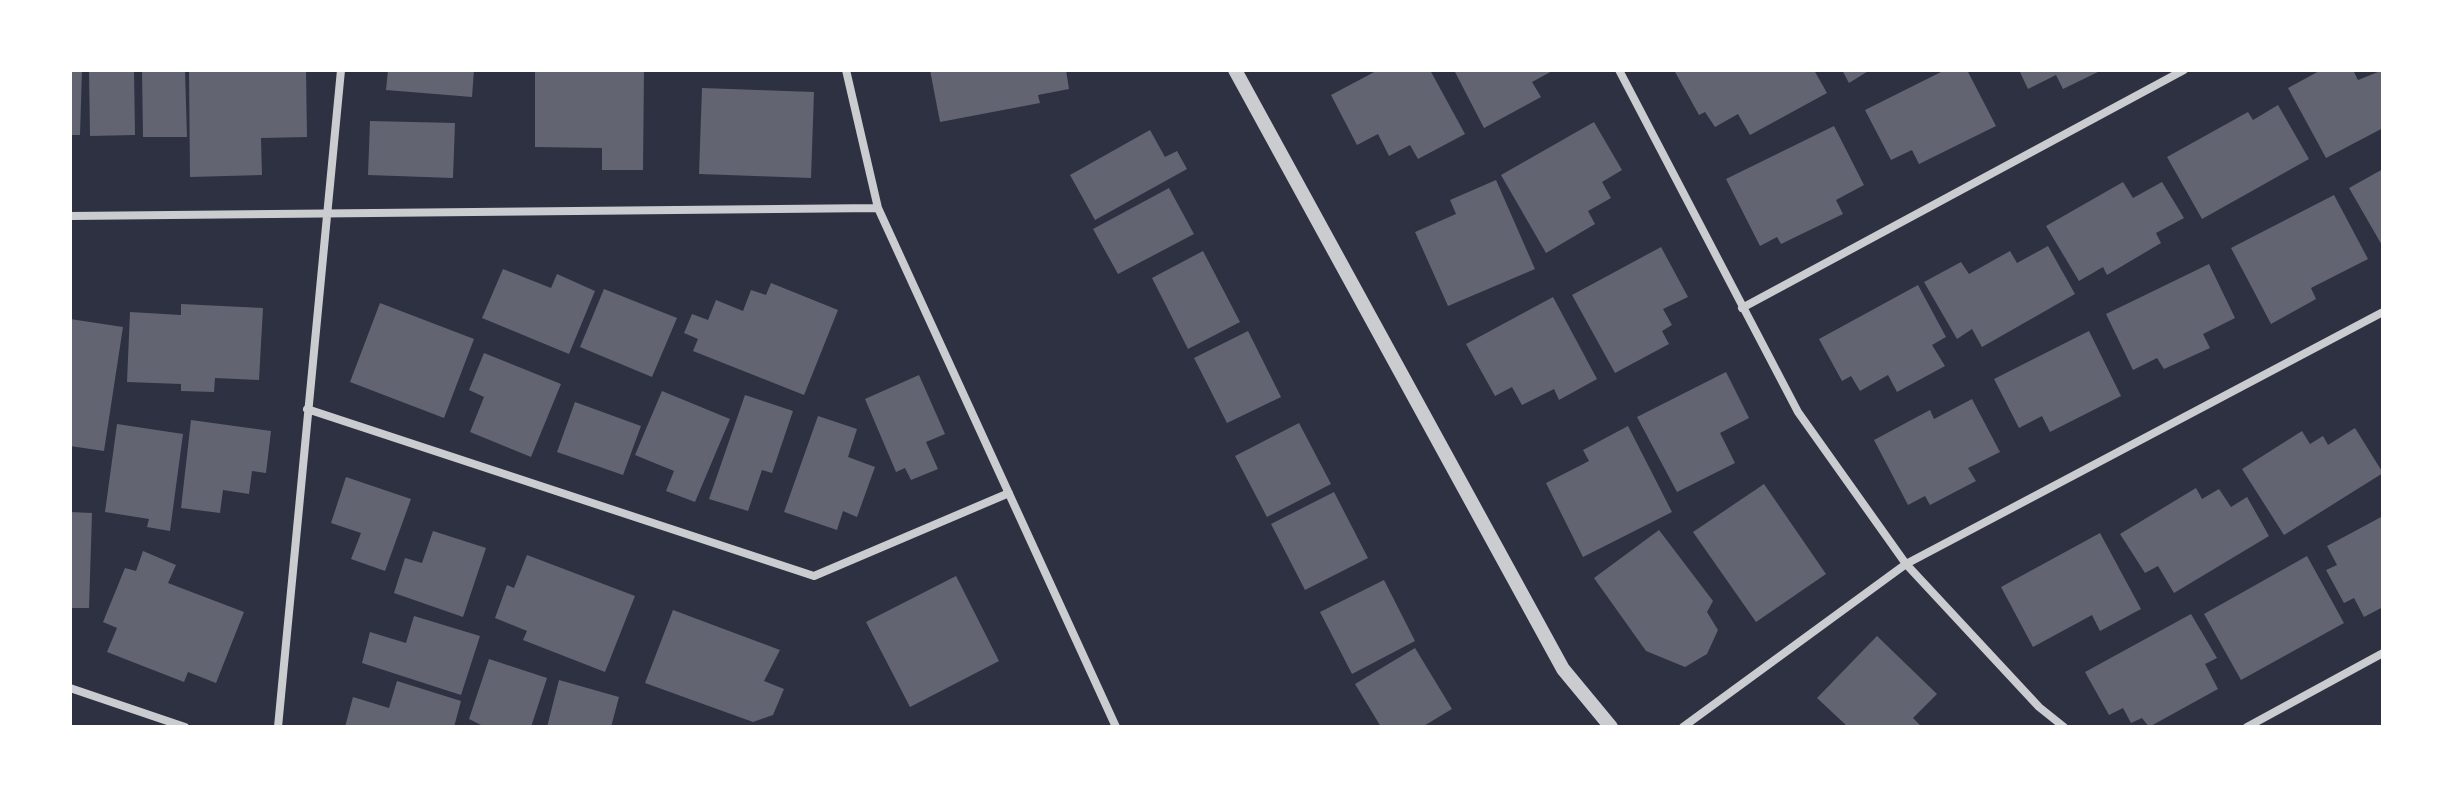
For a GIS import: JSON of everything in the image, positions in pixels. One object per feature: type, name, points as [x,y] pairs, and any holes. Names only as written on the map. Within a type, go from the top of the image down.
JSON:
[{"type":"street","points":[[278,727],[341,70]]},
{"type":"street","points":[[846,70],[878,208],[1116,727]]},
{"type":"street","points":[[1235,70],[1563,669],[1611,727]]},
{"type":"street","points":[[1619,70],[1798,412],[1906,564],[2039,707],[2064,727]]},
{"type":"street","points":[[1742,308],[2184,70]]},
{"type":"street","points":[[70,216],[327,216],[878,208]]},
{"type":"street","points":[[1683,727],[1906,564],[2383,312]]},
{"type":"street","points":[[307,409],[814,576],[1009,493]]},
{"type":"street","points":[[2247,727],[2383,653]]},
{"type":"street","points":[[70,688],[185,727]]},
{"type":"building","points":[[70,70],[82,70],[80,135],[70,135]]},
{"type":"building","points":[[89,70],[134,70],[135,135],[90,136]]},
{"type":"building","points":[[142,70],[185,70],[187,137],[143,137]]},
{"type":"building","points":[[189,70],[306,70],[307,137],[261,138],[262,175],[190,177]]},
{"type":"building","points":[[388,70],[474,70],[472,97],[386,90]]},
{"type":"building","points":[[535,70],[644,70],[643,170],[602,170],[602,148],[535,147]]},
{"type":"building","points":[[930,70],[1066,70],[1069,89],[1038,95],[1040,103],[940,122]]},
{"type":"building","points":[[1378,70],[1430,70],[1465,134],[1418,159],[1410,145],[1389,156],[1378,134],[1357,145],[1331,95]]},
{"type":"building","points":[[1454,70],[1554,70],[1532,82],[1541,97],[1484,128]]},
{"type":"building","points":[[1674,70],[1814,70],[1827,93],[1750,135],[1738,114],[1715,127],[1705,112],[1699,115]]},
{"type":"building","points":[[1842,70],[1870,70],[1849,83]]},
{"type":"building","points":[[1945,70],[1967,70],[1996,126],[1919,164],[1912,150],[1891,160],[1865,110]]},
{"type":"building","points":[[2019,70],[2102,70],[2063,89],[2056,75],[2028,89]]},
{"type":"building","points":[[2321,70],[2353,70],[2358,80],[2383,70],[2383,128],[2326,158],[2288,88]]},
{"type":"building","points":[[702,88],[814,92],[811,178],[699,174]]},
{"type":"building","points":[[2278,105],[2309,159],[2202,219],[2167,157],[2248,112],[2253,120]]},
{"type":"building","points":[[370,121],[455,123],[453,178],[368,175]]},
{"type":"building","points":[[1594,122],[1622,170],[1602,182],[1611,198],[1588,211],[1595,224],[1546,253],[1501,175]]},
{"type":"building","points":[[1834,126],[1864,185],[1836,200],[1843,214],[1781,244],[1777,237],[1760,246],[1726,179]]},
{"type":"building","points":[[1150,130],[1165,157],[1177,151],[1187,169],[1095,220],[1070,175]]},
{"type":"building","points":[[2383,169],[2383,247],[2349,188]]},
{"type":"building","points":[[1496,180],[1535,269],[1448,306],[1415,232],[1456,214],[1450,200]]},
{"type":"building","points":[[2123,182],[2133,198],[2162,182],[2184,218],[2156,233],[2161,243],[2107,275],[2103,267],[2079,281],[2046,226]]},
{"type":"building","points":[[1169,188],[1194,234],[1118,274],[1093,229]]},
{"type":"building","points":[[2334,195],[2368,259],[2311,288],[2316,299],[2271,324],[2231,248]]},
{"type":"building","points":[[2048,246],[2075,294],[1982,347],[1972,329],[1957,339],[1924,282],[1961,262],[1969,274],[2010,251],[2017,263]]},
{"type":"building","points":[[1661,247],[1688,297],[1663,309],[1672,325],[1662,331],[1669,344],[1615,373],[1572,295]]},
{"type":"building","points":[[1203,251],[1240,322],[1188,349],[1152,278]]},
{"type":"building","points":[[2209,264],[2235,318],[2203,334],[2210,348],[2164,369],[2157,358],[2133,370],[2106,314]]},
{"type":"building","points":[[503,269],[551,288],[557,274],[595,291],[569,354],[482,318]]},
{"type":"building","points":[[771,283],[838,310],[804,395],[693,351],[698,339],[684,333],[692,314],[708,320],[716,300],[743,311],[751,290],[766,295]]},
{"type":"building","points":[[1918,285],[1946,337],[1932,345],[1945,366],[1897,392],[1888,375],[1860,391],[1851,376],[1842,381],[1819,339]]},
{"type":"building","points":[[604,289],[677,318],[652,377],[580,347]]},
{"type":"building","points":[[1553,297],[1597,379],[1559,400],[1554,389],[1522,405],[1512,387],[1495,396],[1466,344]]},
{"type":"building","points":[[380,303],[474,339],[444,418],[350,382]]},
{"type":"building","points":[[181,304],[263,308],[259,380],[215,378],[214,392],[181,391],[181,384],[127,382],[130,312],[181,315]]},
{"type":"building","points":[[70,319],[123,327],[104,451],[70,446]]},
{"type":"building","points":[[1248,331],[1281,397],[1227,423],[1194,358]]},
{"type":"building","points":[[2089,331],[2121,396],[2050,432],[2042,416],[2019,428],[1994,379]]},
{"type":"building","points":[[484,353],[561,384],[531,457],[470,432],[484,397],[469,390]]},
{"type":"building","points":[[1726,372],[1749,418],[1720,433],[1735,463],[1677,492],[1637,417]]},
{"type":"building","points":[[919,375],[945,434],[926,442],[938,469],[911,480],[905,468],[896,472],[865,399]]},
{"type":"building","points":[[662,391],[730,419],[695,502],[666,491],[674,471],[635,455]]},
{"type":"building","points":[[745,395],[793,411],[772,473],[762,470],[748,511],[709,499]]},
{"type":"building","points":[[1972,399],[2000,452],[1968,468],[1976,481],[1930,505],[1925,496],[1908,505],[1874,440],[1930,410],[1934,419]]},
{"type":"building","points":[[575,402],[641,426],[623,475],[557,452]]},
{"type":"building","points":[[818,416],[857,429],[848,457],[875,467],[857,517],[843,511],[837,530],[784,512]]},
{"type":"building","points":[[191,420],[271,431],[266,473],[252,471],[249,494],[223,490],[220,513],[181,508]]},
{"type":"building","points":[[1299,423],[1331,484],[1267,517],[1235,456]]},
{"type":"building","points":[[117,424],[183,434],[170,531],[147,527],[149,519],[105,512]]},
{"type":"building","points":[[1628,426],[1672,512],[1583,557],[1546,483],[1589,461],[1583,450]]},
{"type":"building","points":[[2355,428],[2383,473],[2284,535],[2242,469],[2302,431],[2310,444],[2323,436],[2328,445]]},
{"type":"building","points":[[346,477],[411,499],[385,571],[351,559],[361,533],[331,523]]},
{"type":"building","points":[[1764,484],[1826,574],[1756,622],[1693,532]]},
{"type":"building","points":[[2196,488],[2202,499],[2219,489],[2231,507],[2247,497],[2269,536],[2174,593],[2158,566],[2145,573],[2120,534]]},
{"type":"building","points":[[1334,492],[1368,558],[1305,590],[1271,524]]},
{"type":"building","points":[[70,512],[92,513],[89,608],[70,608]]},
{"type":"building","points":[[2383,516],[2383,607],[2364,617],[2354,598],[2344,603],[2326,570],[2337,565],[2327,546]]},
{"type":"building","points":[[1659,530],[1713,601],[1707,612],[1718,630],[1707,654],[1685,667],[1646,651],[1594,578]]},
{"type":"building","points":[[433,531],[486,548],[463,617],[394,593],[405,558],[422,563]]},
{"type":"building","points":[[2100,533],[2141,609],[2100,631],[2092,615],[2033,647],[2001,587]]},
{"type":"building","points":[[143,551],[176,565],[168,583],[244,612],[216,683],[188,672],[184,682],[107,652],[117,628],[103,622],[125,568],[136,571]]},
{"type":"building","points":[[527,555],[635,596],[605,672],[523,640],[527,631],[495,618],[507,585],[514,588]]},
{"type":"building","points":[[2307,556],[2344,623],[2241,680],[2204,614]]},
{"type":"building","points":[[956,576],[999,661],[910,707],[866,622]]},
{"type":"building","points":[[1384,580],[1415,641],[1352,674],[1320,612]]},
{"type":"building","points":[[673,610],[780,650],[764,681],[784,689],[773,715],[753,722],[645,683]]},
{"type":"building","points":[[2191,614],[2217,658],[2205,664],[2218,689],[2149,727],[2142,718],[2131,723],[2123,708],[2109,715],[2085,672]]},
{"type":"building","points":[[414,616],[480,636],[461,695],[362,663],[370,632],[406,643]]},
{"type":"building","points":[[1877,636],[1937,694],[1913,718],[1922,727],[1848,727],[1817,698]]},
{"type":"building","points":[[1415,648],[1452,709],[1422,727],[1381,727],[1355,684]]},
{"type":"building","points":[[489,659],[547,678],[531,727],[485,727],[469,719]]},
{"type":"building","points":[[559,680],[619,697],[611,727],[547,727]]},
{"type":"building","points":[[397,681],[461,701],[454,727],[345,727],[353,697],[389,708]]}]
